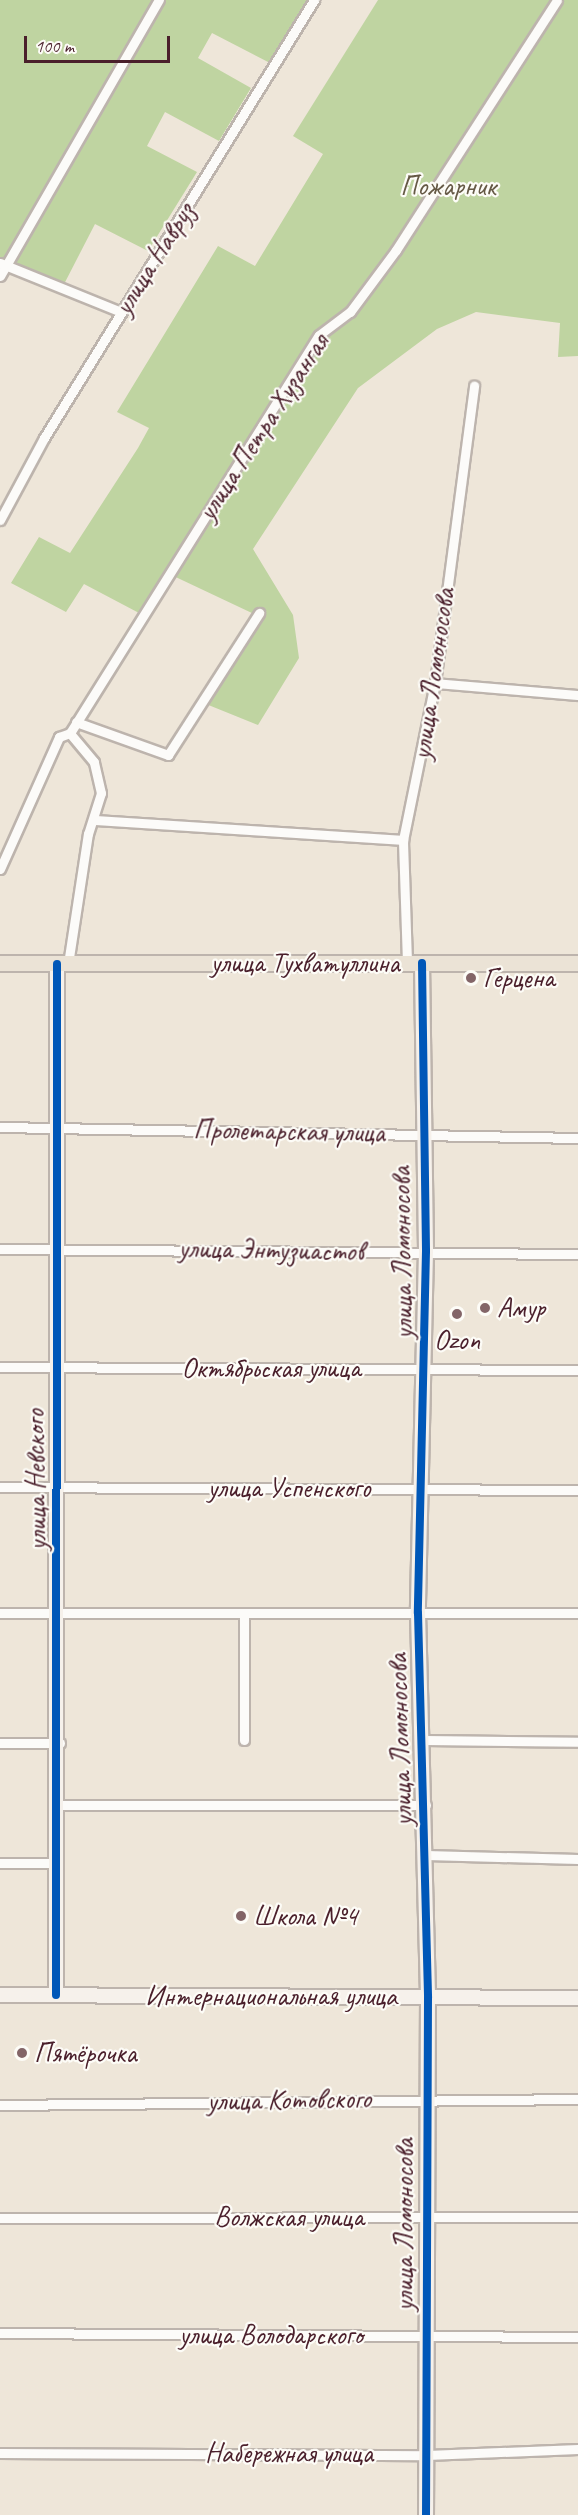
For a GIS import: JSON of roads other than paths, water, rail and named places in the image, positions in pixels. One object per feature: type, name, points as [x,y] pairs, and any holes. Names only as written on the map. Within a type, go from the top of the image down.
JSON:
[{"type":"main road","name":"улица Тухватуллина","points":[[0,963],[578,963]]},
{"type":"street","points":[[0,276],[3,264],[159,0]]},
{"type":"street","name":"улица Навруз","points":[[0,520],[121,312],[314,0]]},
{"type":"street","name":"улица Петра Хузангая","points":[[0,869],[59,737],[70,733],[319,335],[350,312],[396,250],[557,0]]},
{"type":"street","points":[[3,264],[121,312]]},
{"type":"street","name":"улица Ломоносова","points":[[426,2515],[428,1998],[425,1740],[418,1613],[423,1488],[426,1251],[415,962],[404,840],[435,683],[474,386]]},
{"type":"street","points":[[76,722],[168,755],[259,613]]},
{"type":"street","points":[[435,683],[578,695]]},
{"type":"street","points":[[62,964],[88,834],[96,820],[100,777],[70,733]]},
{"type":"street","points":[[96,820],[404,840]]},
{"type":"street","name":"улица Невского","points":[[56,1995],[60,1805],[60,1612],[56,1127],[62,964]]},
{"type":"street","name":"Пролетарская улица","points":[[0,1127],[578,1138]]},
{"type":"street","name":"улица Энтузиастов","points":[[0,1249],[578,1254]]},
{"type":"street","name":"Октябрьская улица","points":[[0,1367],[578,1370]]},
{"type":"street","name":"улица Успенского","points":[[0,1487],[578,1490]]},
{"type":"street","points":[[0,1612],[578,1613]]},
{"type":"street","points":[[244,1613],[244,1740]]},
{"type":"street","points":[[425,1740],[578,1742]]},
{"type":"street","points":[[0,1743],[60,1743]]},
{"type":"street","points":[[60,1805],[426,1805]]},
{"type":"street","points":[[426,1855],[578,1859]]},
{"type":"street","points":[[0,1863],[58,1863]]},
{"type":"street","name":"Интернациональная улица","points":[[0,1995],[578,1998]]},
{"type":"street","name":"улица Котовского","points":[[0,2105],[578,2099]]},
{"type":"street","name":"Волжская улица","points":[[0,2218],[427,2215],[578,2217]]},
{"type":"street","name":"улица Володарского","points":[[0,2333],[578,2337]]},
{"type":"street","name":"Набережная улица","points":[[0,2453],[427,2455],[578,2449]]},
{"type":"place","name":"Герцена","points":[[471,978]]},
{"type":"place","name":"Амур","points":[[485,1308]]},
{"type":"place","name":"Ozon","points":[[457,1314]]},
{"type":"place","name":"Школа №4","points":[[241,1916]]},
{"type":"place","name":"Пятёрочка","points":[[22,2053]]},
{"type":"park label","name":"Пожарник","points":[[448,186]]}]
